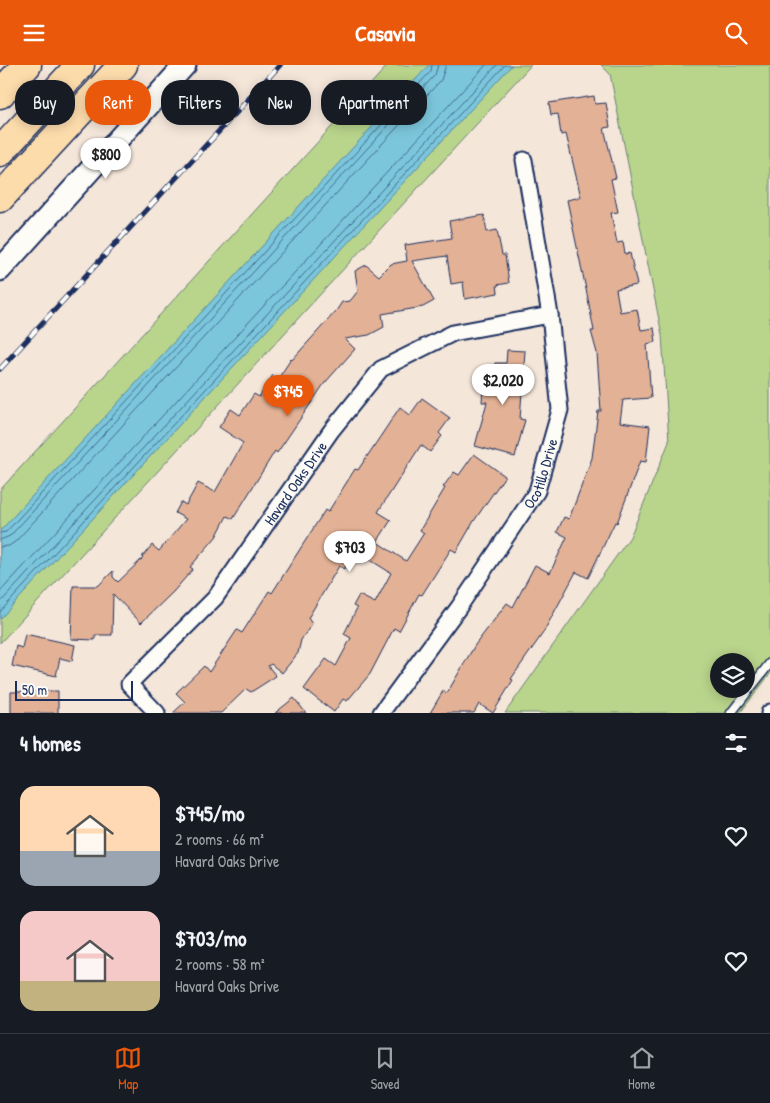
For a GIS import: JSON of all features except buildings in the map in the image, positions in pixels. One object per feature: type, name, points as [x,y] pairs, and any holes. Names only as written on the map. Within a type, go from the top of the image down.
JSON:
[{"type":"highway","points":[[0,94],[27,65]]},
{"type":"highway","points":[[0,152],[80,65]]},
{"type":"highway","points":[[0,198],[122,65]]},
{"type":"main road","points":[[0,271],[185,65]]},
{"type":"street","name":"Ocotillo Drive","points":[[382,713],[459,607],[537,491],[560,410],[550,315],[524,160]]},
{"type":"street","name":"Havard Oaks Drive","points":[[158,713],[130,684],[215,598],[331,431],[381,369],[453,333],[550,315]]},
{"type":"lane","points":[[731,713],[770,663]]},
{"type":"green space","points":[[388,65],[531,65],[0,643],[0,490],[333,125],[427,125],[427,80],[374,80]]},
{"type":"green space","points":[[601,65],[770,65],[770,674],[755,694],[755,653],[710,653],[710,698],[752,698],[740,713],[505,713],[630,537],[669,442],[662,335],[610,74]]},
{"type":"water","points":[[429,65],[512,65],[0,619],[0,531],[374,125],[427,125],[427,80],[415,80]]},
{"type":"railway","points":[[0,369],[280,65]]}]
